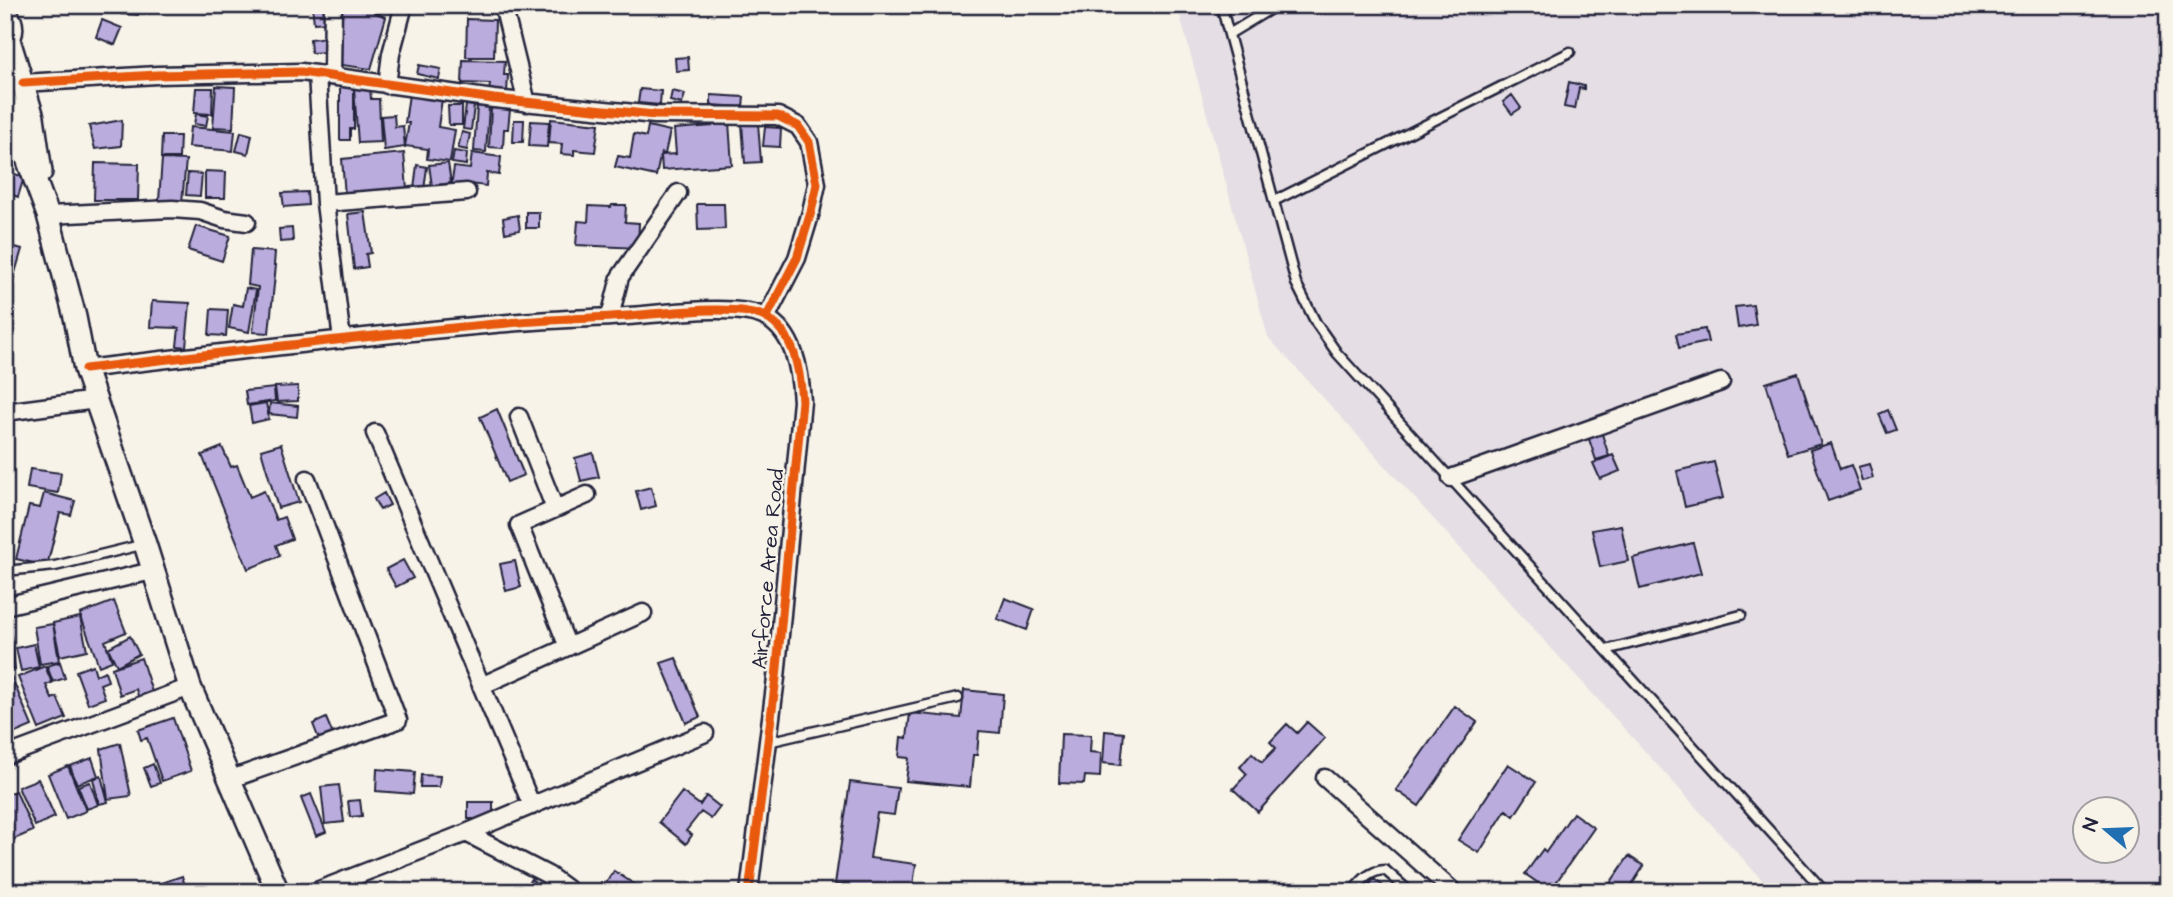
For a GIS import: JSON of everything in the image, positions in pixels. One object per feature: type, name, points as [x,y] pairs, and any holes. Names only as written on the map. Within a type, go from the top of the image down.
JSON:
[{"type":"street","points":[[333,5],[324,75],[325,203],[342,340]]},
{"type":"street","points":[[387,85],[391,54],[404,5]]},
{"type":"street","points":[[502,5],[527,103]]},
{"type":"street","points":[[5,12],[12,25],[7,42],[23,83],[38,138],[45,205]]},
{"type":"street","points":[[23,83],[157,75],[301,72],[527,103],[655,115],[778,116],[798,126],[809,142],[817,184],[811,212],[797,258],[766,318],[747,312],[709,311],[488,325],[85,369]]},
{"type":"street","points":[[5,99],[45,205],[72,304],[85,369],[152,571],[171,619],[190,687],[278,892]]},
{"type":"street","points":[[325,203],[467,192]]},
{"type":"street","points":[[610,317],[620,277],[678,193]]},
{"type":"street","points":[[45,205],[200,211],[224,219],[247,222]]},
{"type":"street","name":"Airforce Area Road","points":[[749,892],[768,742],[802,401],[800,372],[794,352],[783,334],[766,318]]},
{"type":"street","points":[[1451,478],[1721,382]]},
{"type":"street","points":[[5,412],[96,400]]},
{"type":"street","points":[[519,417],[555,509]]},
{"type":"street","points":[[375,433],[532,806]]},
{"type":"street","points":[[231,779],[398,720],[307,479]]},
{"type":"street","points":[[568,647],[519,525],[587,495]]},
{"type":"street","points":[[5,606],[152,571]]},
{"type":"street","points":[[481,686],[643,613]]},
{"type":"street","points":[[5,756],[190,687]]},
{"type":"street","points":[[314,892],[466,833],[705,733]]},
{"type":"street","points":[[1325,778],[1454,892]]},
{"type":"street","points":[[466,833],[548,875],[571,892]]},
{"type":"lane","points":[[1221,5],[1296,283],[1316,323],[1337,353],[1825,892]]},
{"type":"lane","points":[[1228,34],[1277,5]]},
{"type":"lane","points":[[1274,201],[1570,52]]},
{"type":"lane","points":[[5,571],[55,566],[145,544]]},
{"type":"lane","points":[[1606,650],[1741,615]]},
{"type":"lane","points":[[768,742],[958,698]]},
{"type":"lane","points":[[1352,892],[1366,876],[1376,870],[1385,870],[1410,892]]},
{"type":"shaded area","points":[[1177,5],[2168,5],[2168,892],[1773,892],[1268,337]]},
{"type":"building","points":[[121,5],[138,5],[138,15],[121,14]]},
{"type":"building","points":[[312,5],[329,5],[330,22],[314,23]]},
{"type":"building","points":[[337,5],[375,5],[374,12],[386,17],[371,69],[334,64]]},
{"type":"building","points":[[467,19],[495,20],[494,57],[466,57]]},
{"type":"building","points":[[102,20],[122,28],[115,45],[96,37]]},
{"type":"building","points":[[326,37],[327,52],[311,53],[310,39]]},
{"type":"building","points":[[688,57],[689,70],[676,71],[675,58]]},
{"type":"building","points":[[463,60],[505,61],[504,75],[508,75],[507,93],[489,92],[490,84],[462,83]]},
{"type":"building","points":[[419,65],[441,69],[439,79],[417,74]]},
{"type":"building","points":[[1569,82],[1584,86],[1584,89],[1579,88],[1575,109],[1564,107]]},
{"type":"building","points":[[340,85],[354,85],[354,129],[350,129],[350,140],[340,140]]},
{"type":"building","points":[[216,86],[235,87],[233,128],[213,127]]},
{"type":"building","points":[[370,87],[371,99],[379,99],[381,142],[358,143],[354,88]]},
{"type":"building","points":[[196,88],[213,88],[212,114],[194,113]]},
{"type":"building","points":[[640,89],[661,91],[660,105],[638,103]]},
{"type":"building","points":[[672,91],[685,94],[682,104],[670,101]]},
{"type":"building","points":[[409,94],[442,99],[438,127],[455,130],[450,162],[427,159],[428,149],[405,146],[409,123],[405,123]]},
{"type":"building","points":[[711,95],[744,97],[743,107],[711,105]]},
{"type":"building","points":[[1512,95],[1521,108],[1512,114],[1503,102]]},
{"type":"building","points":[[466,105],[474,106],[471,130],[463,129]]},
{"type":"building","points":[[448,106],[462,106],[462,125],[449,125]]},
{"type":"building","points":[[477,106],[489,107],[486,152],[474,151]]},
{"type":"building","points":[[491,108],[510,109],[508,129],[504,129],[503,148],[489,147]]},
{"type":"building","points":[[196,114],[208,116],[206,126],[194,124]]},
{"type":"building","points":[[394,115],[395,127],[403,126],[405,147],[384,150],[381,116]]},
{"type":"building","points":[[551,119],[599,124],[595,152],[574,150],[574,155],[561,154],[562,144],[549,143]]},
{"type":"building","points":[[122,120],[121,146],[95,149],[89,126]]},
{"type":"building","points":[[514,120],[524,120],[523,142],[513,142]]},
{"type":"building","points":[[531,121],[549,122],[547,147],[529,146]]},
{"type":"building","points":[[729,122],[732,165],[662,170],[661,155],[676,154],[674,129]]},
{"type":"building","points":[[758,123],[761,162],[745,163],[742,124]]},
{"type":"building","points":[[648,126],[670,131],[656,176],[615,167],[618,156],[630,158],[634,134],[646,137]]},
{"type":"building","points":[[190,127],[235,131],[233,151],[188,147]]},
{"type":"building","points":[[765,127],[781,128],[780,147],[763,146]]},
{"type":"building","points":[[241,132],[252,135],[248,154],[236,151]]},
{"type":"building","points":[[462,132],[470,134],[467,150],[458,148]]},
{"type":"building","points":[[162,136],[180,136],[179,158],[161,158]]},
{"type":"building","points":[[12,149],[13,167],[5,168],[5,150]]},
{"type":"building","points":[[454,151],[467,153],[466,165],[452,163]]},
{"type":"building","points":[[404,153],[407,190],[345,196],[342,159]]},
{"type":"building","points":[[472,153],[501,157],[499,175],[487,173],[486,186],[469,184],[468,190],[451,188],[454,167],[470,169]]},
{"type":"building","points":[[162,159],[186,160],[182,202],[159,200]]},
{"type":"building","points":[[95,163],[139,164],[138,200],[94,200]]},
{"type":"building","points":[[448,163],[451,183],[432,186],[429,165]]},
{"type":"building","points":[[417,165],[427,167],[424,190],[414,189]]},
{"type":"building","points":[[5,171],[24,177],[18,197],[5,192]]},
{"type":"building","points":[[205,171],[226,172],[225,198],[205,198]]},
{"type":"building","points":[[188,173],[202,174],[200,196],[186,195]]},
{"type":"building","points":[[307,192],[308,205],[284,207],[282,193]]},
{"type":"building","points":[[697,204],[724,204],[725,229],[698,230]]},
{"type":"building","points":[[626,205],[625,222],[639,223],[638,248],[576,245],[578,221],[588,222],[589,206]]},
{"type":"building","points":[[365,212],[371,253],[366,254],[368,267],[354,269],[348,214]]},
{"type":"building","points":[[526,212],[539,212],[539,228],[526,228]]},
{"type":"building","points":[[518,215],[520,230],[505,233],[503,218]]},
{"type":"building","points":[[196,226],[230,236],[222,261],[188,250]]},
{"type":"building","points":[[292,228],[293,241],[280,242],[279,229]]},
{"type":"building","points":[[5,244],[22,249],[10,290],[5,289]]},
{"type":"building","points":[[251,250],[275,252],[269,333],[253,332],[258,287],[248,285]]},
{"type":"building","points":[[246,288],[256,290],[249,332],[229,328],[233,304],[243,306]]},
{"type":"building","points":[[152,301],[190,303],[186,347],[177,346],[179,328],[150,327]]},
{"type":"building","points":[[1753,305],[1756,325],[1738,328],[1735,307]]},
{"type":"building","points":[[211,309],[228,310],[226,336],[209,335]]},
{"type":"building","points":[[1705,329],[1708,342],[1679,348],[1676,334]]},
{"type":"building","points":[[1798,373],[1821,444],[1788,454],[1766,383]]},
{"type":"building","points":[[298,386],[298,401],[277,402],[275,387]]},
{"type":"building","points":[[274,388],[275,401],[247,405],[245,391]]},
{"type":"building","points":[[266,403],[269,419],[252,423],[249,406]]},
{"type":"building","points":[[270,403],[298,406],[297,417],[269,414]]},
{"type":"building","points":[[497,409],[524,475],[507,482],[480,417]]},
{"type":"building","points":[[1888,410],[1896,430],[1887,433],[1879,414]]},
{"type":"building","points":[[1601,431],[1609,456],[1596,460],[1588,436]]},
{"type":"building","points":[[1831,443],[1840,469],[1851,465],[1860,490],[1828,501],[1810,450]]},
{"type":"building","points":[[281,444],[299,502],[278,508],[261,450]]},
{"type":"building","points":[[222,447],[231,467],[237,465],[250,497],[264,491],[276,520],[284,517],[292,539],[276,545],[280,556],[248,569],[202,455]]},
{"type":"building","points":[[593,453],[599,477],[581,481],[575,458]]},
{"type":"building","points":[[1613,455],[1620,471],[1600,479],[1593,463]]},
{"type":"building","points":[[1714,462],[1723,498],[1685,507],[1677,471]]},
{"type":"building","points":[[1869,464],[1873,478],[1862,481],[1858,467]]},
{"type":"building","points":[[30,469],[61,473],[58,493],[27,488]]},
{"type":"building","points":[[651,487],[656,506],[641,510],[636,491]]},
{"type":"building","points":[[44,493],[75,501],[71,515],[60,513],[47,566],[16,559],[29,506],[40,508]]},
{"type":"building","points":[[384,493],[390,505],[380,510],[374,499]]},
{"type":"building","points":[[1621,525],[1628,561],[1600,567],[1592,530]]},
{"type":"building","points":[[1693,543],[1701,573],[1640,589],[1633,558]]},
{"type":"building","points":[[403,560],[413,578],[396,587],[386,569]]},
{"type":"building","points":[[515,561],[521,587],[506,591],[500,564]]},
{"type":"building","points":[[1005,598],[1034,609],[1027,630],[997,619]]},
{"type":"building","points":[[114,601],[126,632],[105,641],[112,661],[99,666],[80,614]]},
{"type":"building","points":[[80,617],[87,650],[60,656],[53,623]]},
{"type":"building","points":[[53,624],[59,661],[40,664],[34,627]]},
{"type":"building","points":[[11,633],[15,669],[5,670],[5,634]]},
{"type":"building","points":[[130,636],[139,654],[117,666],[108,648]]},
{"type":"building","points":[[34,644],[39,667],[21,671],[16,648]]},
{"type":"building","points":[[141,658],[153,695],[139,699],[136,689],[120,695],[112,668]]},
{"type":"building","points":[[676,658],[700,717],[686,723],[661,663]]},
{"type":"building","points":[[60,662],[65,678],[53,682],[47,666]]},
{"type":"building","points":[[93,665],[96,675],[105,671],[108,681],[100,684],[105,698],[88,704],[76,671]]},
{"type":"building","points":[[45,666],[52,683],[46,685],[52,699],[57,697],[66,718],[39,729],[18,677]]},
{"type":"building","points":[[9,671],[32,726],[13,734],[5,715],[5,673]]},
{"type":"building","points":[[964,690],[1003,694],[1000,733],[979,731],[977,755],[973,755],[970,787],[906,781],[909,758],[899,757],[901,737],[907,738],[910,713],[961,718]]},
{"type":"building","points":[[1455,706],[1477,722],[1419,806],[1396,790]]},
{"type":"building","points":[[173,718],[191,771],[162,781],[147,738],[141,740],[138,730]]},
{"type":"building","points":[[326,718],[334,737],[320,742],[313,724]]},
{"type":"building","points":[[1307,722],[1325,738],[1258,812],[1233,789],[1247,774],[1240,767],[1252,753],[1262,762],[1276,748],[1270,742],[1287,724],[1297,733]]},
{"type":"building","points":[[1105,731],[1124,733],[1121,765],[1103,763]]},
{"type":"building","points":[[1061,734],[1091,735],[1090,752],[1101,753],[1100,777],[1085,776],[1084,784],[1059,783]]},
{"type":"building","points":[[120,743],[131,796],[108,799],[101,749]]},
{"type":"building","points":[[92,758],[98,776],[77,784],[70,766]]},
{"type":"building","points":[[153,764],[160,783],[151,786],[144,768]]},
{"type":"building","points":[[1508,764],[1536,782],[1514,816],[1506,810],[1479,853],[1458,840]]},
{"type":"building","points":[[68,766],[86,811],[66,819],[48,774]]},
{"type":"building","points":[[377,769],[415,772],[413,794],[376,791]]},
{"type":"building","points":[[421,775],[440,776],[439,787],[420,787]]},
{"type":"building","points":[[101,776],[108,802],[99,804],[93,779]]},
{"type":"building","points":[[38,779],[55,817],[35,826],[18,787]]},
{"type":"building","points":[[90,782],[98,805],[87,809],[78,786]]},
{"type":"building","points":[[850,782],[898,788],[894,815],[877,813],[870,858],[916,864],[912,892],[889,892],[835,884]]},
{"type":"building","points":[[339,785],[344,822],[325,824],[321,787]]},
{"type":"building","points":[[16,791],[33,831],[5,843],[5,826],[12,822],[5,806],[5,795]]},
{"type":"building","points":[[682,792],[700,805],[706,796],[720,807],[711,819],[701,812],[686,831],[692,835],[686,844],[659,822]]},
{"type":"building","points":[[311,794],[326,832],[316,836],[301,798]]},
{"type":"building","points":[[360,800],[362,816],[350,817],[348,801]]},
{"type":"building","points":[[468,802],[493,802],[493,819],[468,819]]},
{"type":"building","points":[[1573,813],[1594,828],[1550,891],[1525,874],[1543,849],[1546,852]]},
{"type":"building","points":[[1629,856],[1644,866],[1627,892],[1604,892]]},
{"type":"building","points":[[614,871],[634,884],[629,892],[600,892]]},
{"type":"building","points":[[182,876],[187,892],[158,892],[155,885]]},
{"type":"building","points":[[531,879],[547,892],[521,892]]},
{"type":"building","points":[[1374,879],[1391,892],[1363,892]]},
{"type":"cycle path","points":[[23,83],[157,75],[301,72],[494,99],[655,115],[778,116],[798,126],[809,142],[817,184],[797,258],[766,318]]},
{"type":"cycle path","points":[[85,369],[435,330],[698,310],[753,313],[775,324],[794,354],[802,401],[776,678],[749,892]]}]
